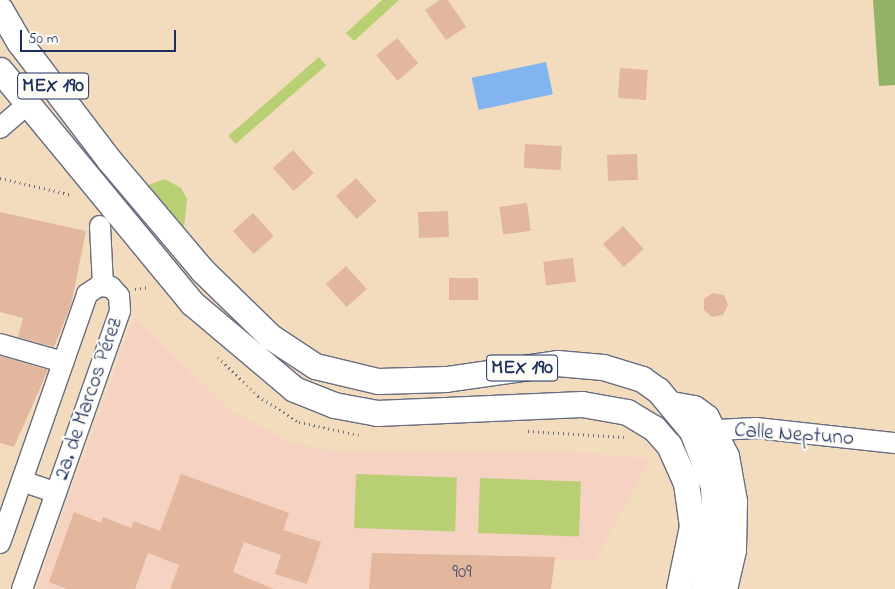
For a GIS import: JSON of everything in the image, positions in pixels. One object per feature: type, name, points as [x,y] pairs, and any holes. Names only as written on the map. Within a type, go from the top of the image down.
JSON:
[{"type":"main road","name":"MEX 190","points":[[0,9],[20,43],[110,161],[202,270],[271,337],[315,366],[378,381],[446,379],[558,363],[603,368],[642,379],[673,404]]},
{"type":"main road","name":"MEX 190","points":[[0,70],[192,303],[294,389],[334,404],[377,413],[582,404],[627,412],[654,428],[669,444],[686,483],[692,526],[679,589]]},
{"type":"main road","points":[[627,412],[673,404],[694,408],[704,430],[713,486],[715,533],[704,589]]},
{"type":"main road","points":[[704,430],[726,456],[734,501],[732,550],[724,589]]},
{"type":"street","points":[[0,128],[28,104]]},
{"type":"street","points":[[100,226],[103,285]]},
{"type":"street","name":"2a. de Marcos Pérez","points":[[0,543],[87,294],[103,285],[117,292],[120,307],[22,589]]},
{"type":"street","points":[[0,344],[63,362]]},
{"type":"street","name":"Calle Neptuno","points":[[704,430],[756,428],[895,443]]},
{"type":"street","points":[[22,481],[56,493]]},
{"type":"path","points":[[0,178],[42,188]]},
{"type":"shaded area","points":[[134,317],[228,408],[287,441],[332,451],[574,452],[650,459],[595,561],[372,553],[369,589],[36,589]]},
{"type":"green space","points":[[382,0],[399,0],[354,41],[346,33]]},
{"type":"green space","points":[[873,0],[895,0],[895,85],[879,86]]},
{"type":"green space","points":[[319,57],[326,65],[236,144],[228,136]]},
{"type":"green space","points":[[165,179],[181,188],[187,199],[184,227],[148,185]]},
{"type":"green space","points":[[356,474],[457,478],[455,531],[354,528]]},
{"type":"green space","points":[[480,478],[581,482],[579,536],[478,533]]},
{"type":"water","points":[[546,62],[553,94],[479,110],[472,78]]},
{"type":"building","points":[[440,0],[448,0],[466,27],[446,40],[425,10]]},
{"type":"building","points":[[397,38],[418,63],[398,81],[376,55]]},
{"type":"building","points":[[620,68],[648,70],[646,100],[618,98]]},
{"type":"building","points":[[525,144],[562,146],[561,170],[524,168]]},
{"type":"building","points":[[293,150],[314,173],[294,191],[273,168]]},
{"type":"building","points":[[637,154],[638,180],[608,181],[607,155]]},
{"type":"building","points":[[356,178],[377,201],[357,219],[336,196]]},
{"type":"building","points":[[527,203],[531,231],[503,235],[499,207]]},
{"type":"building","points":[[448,211],[449,237],[419,238],[418,212]]},
{"type":"building","points":[[0,212],[86,231],[71,305],[54,347],[18,337],[23,318],[0,312]]},
{"type":"building","points":[[253,213],[274,236],[254,254],[233,231]]},
{"type":"building","points":[[623,226],[644,249],[624,267],[603,244]]},
{"type":"building","points":[[573,258],[576,282],[546,285],[543,262]]},
{"type":"building","points":[[346,266],[367,289],[347,307],[326,284]]},
{"type":"building","points":[[449,278],[478,278],[478,300],[449,300]]},
{"type":"building","points":[[713,293],[724,295],[728,305],[723,315],[712,317],[704,310],[704,299]]},
{"type":"building","points":[[0,356],[48,370],[14,447],[0,443]]},
{"type":"building","points":[[181,474],[289,513],[283,530],[321,542],[307,584],[275,574],[281,555],[244,542],[233,572],[274,589],[170,589],[179,565],[148,553],[135,589],[67,589],[49,582],[74,512],[101,523],[103,517],[131,528],[134,521],[160,531]]},
{"type":"building","points":[[372,553],[555,557],[551,589],[369,589]]}]
